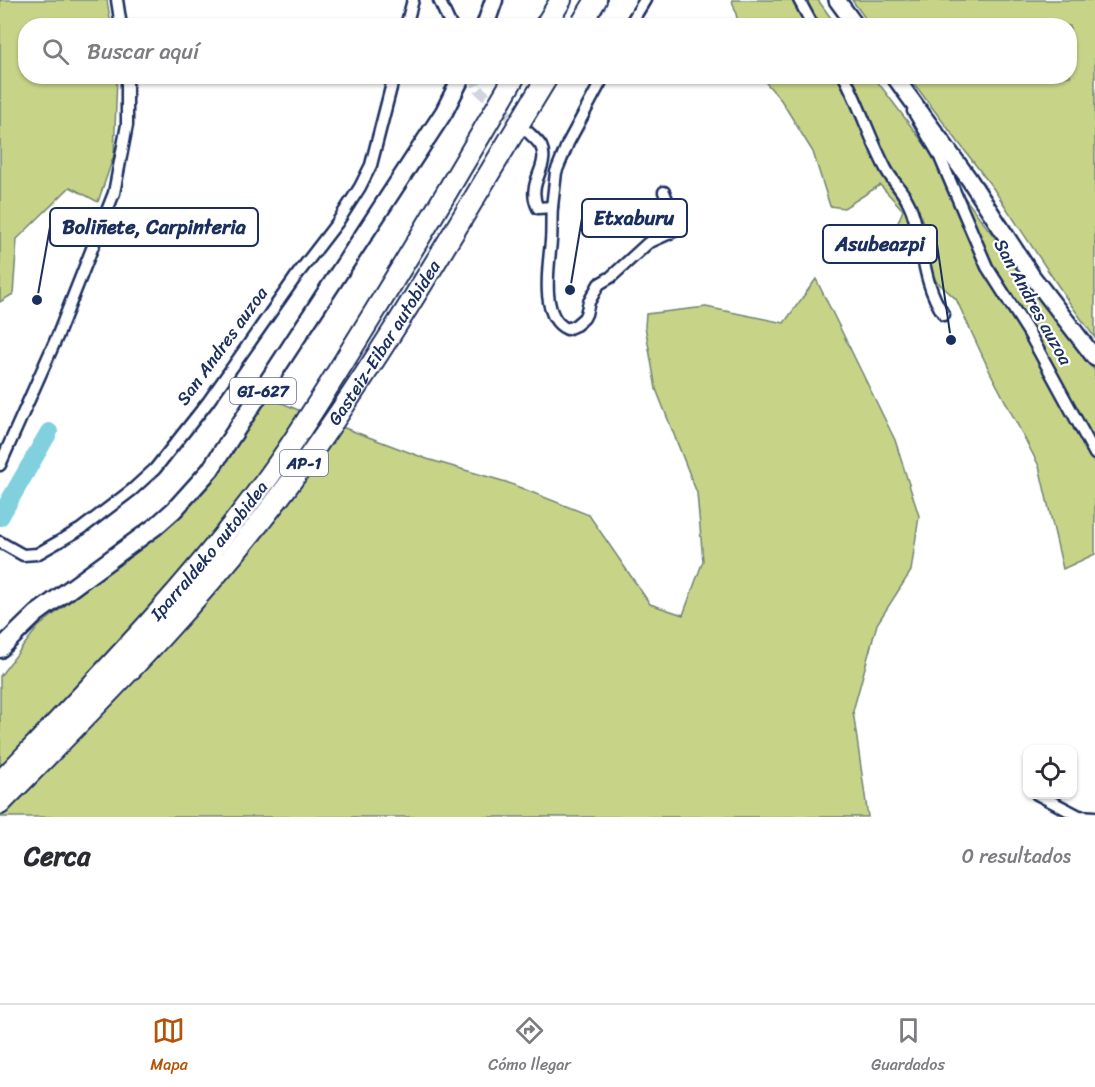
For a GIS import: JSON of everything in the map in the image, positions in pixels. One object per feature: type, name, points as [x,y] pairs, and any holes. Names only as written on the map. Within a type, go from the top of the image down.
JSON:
[{"type":"highway","points":[[550,18],[561,0]]},
{"type":"highway","points":[[585,18],[596,0]]},
{"type":"highway","name":"Iparraldeko autobidea","points":[[0,782],[117,658],[178,589],[219,541],[269,476],[318,405],[510,84]]},
{"type":"highway","name":"Gasteiz-Eibar autobidea","points":[[0,804],[172,623],[237,550],[286,488],[340,413],[396,326],[543,84]]},
{"type":"main road","points":[[488,18],[494,0]]},
{"type":"main road","name":"GI-627","points":[[0,649],[36,614],[156,526],[210,470],[444,112],[458,84]]},
{"type":"street","points":[[117,0],[119,18]]},
{"type":"street","points":[[408,18],[413,0]]},
{"type":"street","points":[[439,0],[447,18]]},
{"type":"street","points":[[634,18],[645,0]]},
{"type":"street","points":[[799,0],[809,18]]},
{"type":"street","points":[[837,0],[850,18]]},
{"type":"street","points":[[0,465],[61,328],[114,194],[127,125],[128,84]]},
{"type":"street","name":"San Andres auzoa","points":[[0,542],[23,555],[37,554],[81,529],[132,490],[155,469],[208,402],[297,275],[337,223],[360,187],[371,165],[392,84]]},
{"type":"street","points":[[600,84],[568,143],[556,172],[548,277],[549,303],[559,326],[571,328],[576,326],[586,314],[588,302],[599,284],[611,277],[648,243],[677,230],[664,192]]},
{"type":"street","points":[[848,84],[886,169],[905,194],[918,233],[931,292],[944,315]]},
{"type":"street","name":"San Andres auzoa","points":[[900,84],[969,179],[1032,276],[1095,358]]},
{"type":"street","name":"San Andres auzoa","points":[[912,101],[914,113],[939,156],[987,267],[1029,333],[1095,454]]},
{"type":"street","points":[[528,132],[541,144],[544,156],[534,187],[533,198],[538,208],[552,207]]},
{"type":"street","points":[[1045,799],[1079,816],[1095,817]]},
{"type":"green space","points":[[0,0],[107,0],[110,18],[18,18],[18,84],[117,84],[114,155],[98,202],[70,187],[17,239],[13,294],[0,302]]},
{"type":"green space","points":[[732,0],[818,0],[831,18],[737,18]]},
{"type":"green space","points":[[852,0],[1095,0],[1095,338],[993,188],[914,84],[1077,84],[1077,18],[865,18]]},
{"type":"green space","points":[[767,84],[879,84],[1095,371],[1095,554],[1063,569],[1039,466],[990,372],[956,299],[891,240],[903,210],[880,185],[844,208],[830,206],[813,152],[781,100]]},
{"type":"green space","points":[[816,279],[895,440],[919,516],[911,571],[877,624],[853,711],[868,817],[0,817],[0,676],[38,627],[144,543],[191,502],[254,391],[310,415],[427,459],[506,482],[589,515],[650,604],[683,615],[703,561],[697,493],[656,389],[645,326],[646,314],[706,307],[784,323]]},
{"type":"waterway","points":[[0,517],[49,432]]},
{"type":"tunnel","points":[[476,84],[479,90],[521,126]]},
{"type":"place","name":"Etxaburu","points":[[570,290]]},
{"type":"place","name":"Boliñete, Carpinteria","points":[[37,300]]},
{"type":"place","name":"Asubeazpi","points":[[951,340]]}]
